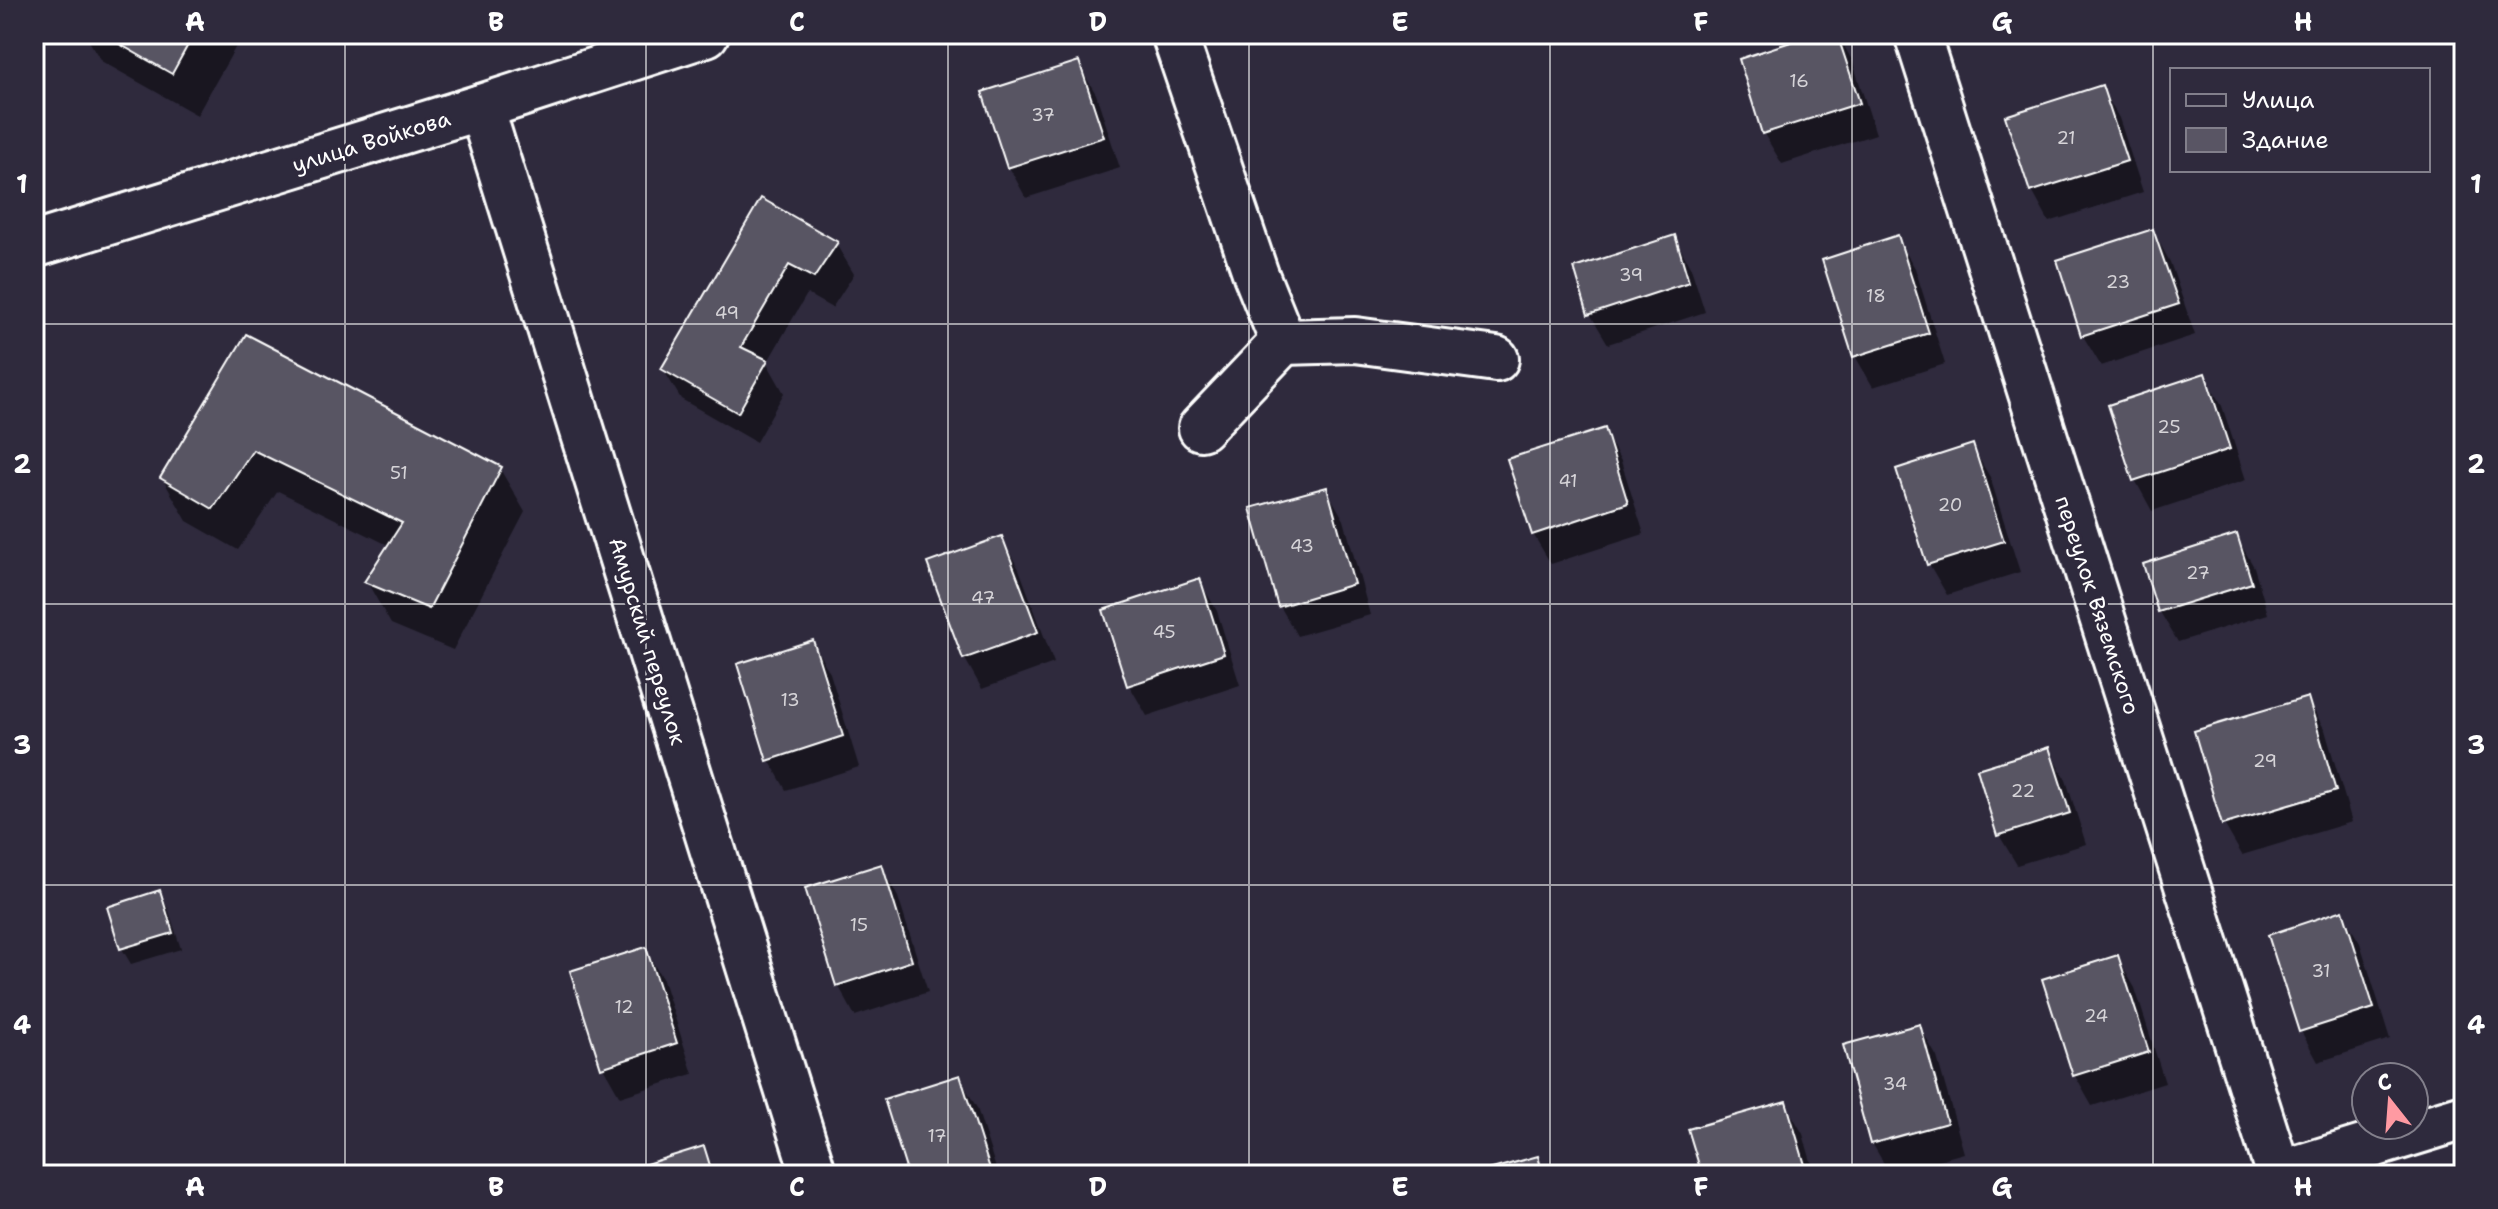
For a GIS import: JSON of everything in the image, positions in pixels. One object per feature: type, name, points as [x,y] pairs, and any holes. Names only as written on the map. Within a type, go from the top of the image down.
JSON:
[{"type":"street","name":"улица Войкова","points":[[34,245],[706,34]]},
{"type":"street","points":[[1174,34],[1256,275],[1283,342]]},
{"type":"street","name":"переулок Вяземского","points":[[1917,34],[2278,1175]]},
{"type":"street","name":"Амурский переулок","points":[[481,107],[814,1175]]},
{"type":"street","points":[[1201,428],[1283,342],[1355,340],[1496,359]]},
{"type":"street","points":[[2278,1175],[2464,1117]]},
{"type":"building","points":[[102,34],[194,34],[172,74]]},
{"type":"building","points":[[1815,34],[1837,34],[1860,103],[1762,134],[1739,59]]},
{"type":"building","points":[[1079,61],[1104,137],[1007,168],[982,92]]},
{"type":"building","points":[[2102,85],[2127,161],[2030,192],[2005,116]]},
{"type":"building","points":[[761,198],[838,242],[814,278],[789,265],[741,347],[768,360],[738,413],[661,369]]},
{"type":"building","points":[[2153,229],[2179,304],[2081,336],[2057,260]]},
{"type":"building","points":[[1675,235],[1689,282],[1588,315],[1574,268]]},
{"type":"building","points":[[1898,235],[1929,333],[1853,357],[1822,260]]},
{"type":"building","points":[[246,334],[502,467],[429,609],[364,582],[402,523],[253,450],[213,509],[160,478]]},
{"type":"building","points":[[2205,373],[2230,449],[2133,481],[2108,405]]},
{"type":"building","points":[[1605,428],[1628,503],[1532,535],[1507,459]]},
{"type":"building","points":[[1973,444],[2004,541],[1927,565],[1896,469]]},
{"type":"building","points":[[1327,487],[1354,584],[1278,607],[1250,508]]},
{"type":"building","points":[[2237,534],[2252,583],[2158,612],[2143,564]]},
{"type":"building","points":[[1002,536],[1038,632],[963,659],[927,563]]},
{"type":"building","points":[[1200,578],[1224,654],[1127,686],[1103,610]]},
{"type":"building","points":[[813,640],[843,736],[767,761],[737,664]]},
{"type":"building","points":[[2308,697],[2336,791],[2222,825],[2194,731]]},
{"type":"building","points":[[2049,747],[2070,813],[1997,836],[1977,769]]},
{"type":"building","points":[[882,864],[912,961],[836,986],[805,888]]},
{"type":"building","points":[[160,890],[173,933],[120,949],[107,907]]},
{"type":"building","points":[[2343,910],[2374,1008],[2299,1032],[2268,935]]},
{"type":"building","points":[[646,947],[677,1043],[601,1068],[570,971]]},
{"type":"building","points":[[2118,955],[2149,1052],[2073,1076],[2042,979]]},
{"type":"building","points":[[1920,1024],[1947,1123],[1870,1144],[1843,1045]]},
{"type":"building","points":[[960,1075],[991,1172],[982,1175],[908,1175],[884,1099]]},
{"type":"building","points":[[1786,1101],[1808,1175],[1702,1175],[1688,1129]]},
{"type":"building","points":[[704,1146],[713,1175],[629,1175],[627,1170]]},
{"type":"building","points":[[1538,1156],[1543,1175],[1471,1175]]}]
